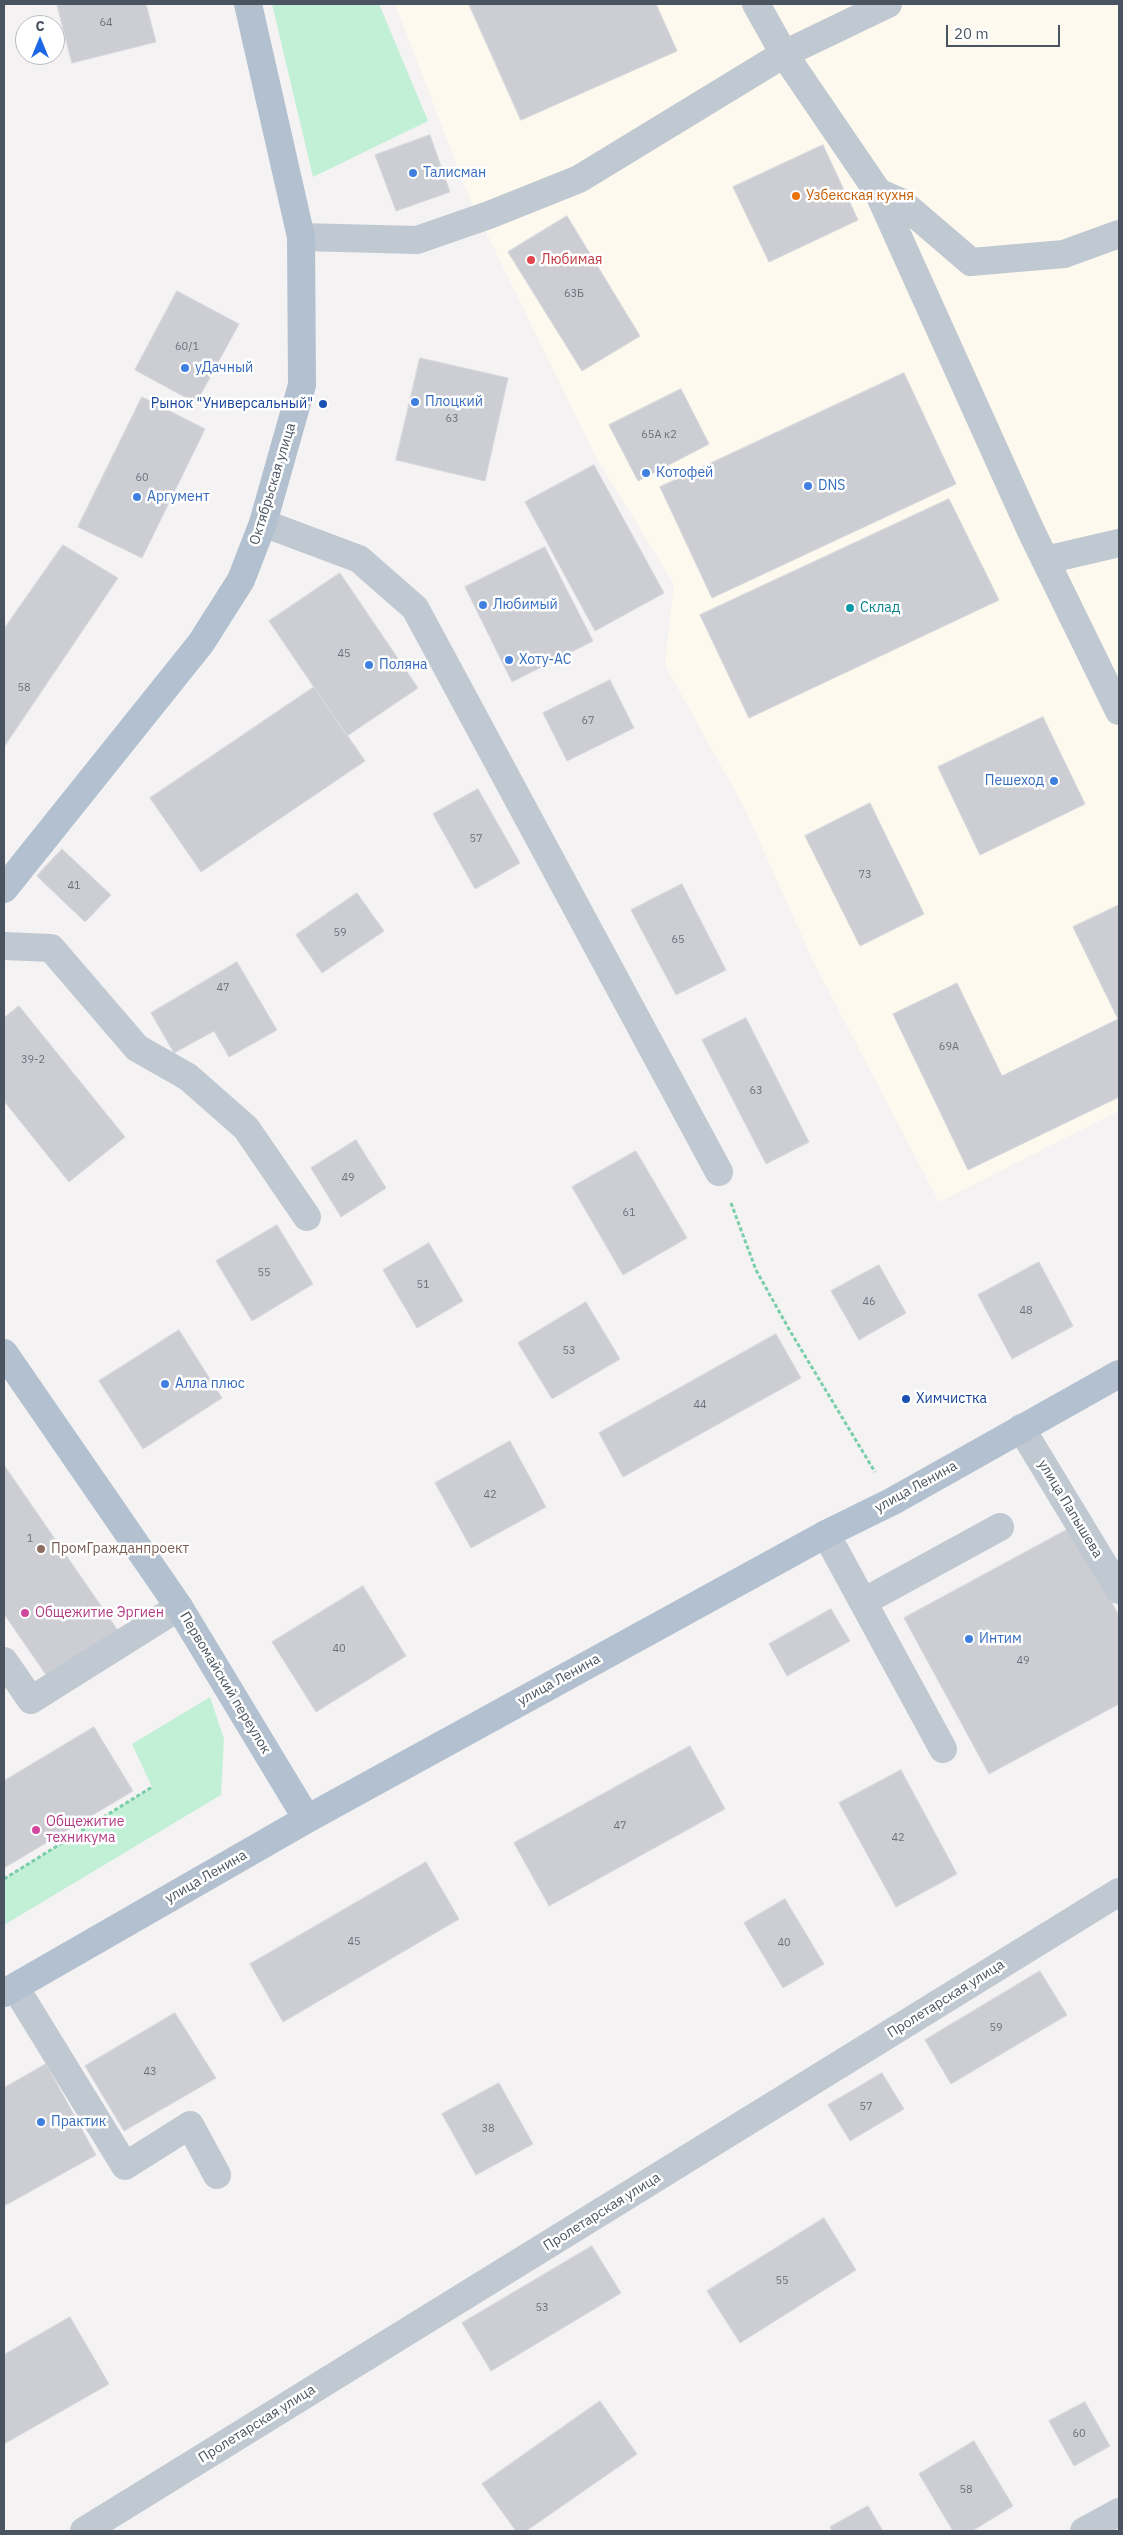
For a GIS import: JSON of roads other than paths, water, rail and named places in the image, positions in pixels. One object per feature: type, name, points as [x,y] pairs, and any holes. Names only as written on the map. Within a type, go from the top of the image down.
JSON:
[{"type":"main road","name":"Октябрьская улица","points":[[4,888],[201,643],[241,580],[262,523],[302,385],[301,237],[248,4]]},
{"type":"main road","name":"Первомайский переулок","points":[[4,1353],[179,1608],[307,1819]]},
{"type":"main road","name":"улица Ленина","points":[[10,1990],[307,1819],[826,1534],[893,1501],[1119,1374]]},
{"type":"street","points":[[756,4],[784,54],[878,192],[946,348],[1119,711]]},
{"type":"street","points":[[301,237],[418,240],[490,215],[579,179],[784,54],[888,4]]},
{"type":"street","points":[[878,192],[901,202],[971,262],[1064,254],[1119,234]]},
{"type":"street","points":[[262,523],[359,559],[416,608],[719,1172]]},
{"type":"street","points":[[1046,560],[1119,544]]},
{"type":"street","points":[[4,946],[51,948],[137,1048],[188,1077],[246,1128],[307,1217]]},
{"type":"street","name":"улица Папышева","points":[[1021,1428],[1119,1590]]},
{"type":"street","points":[[863,1602],[1000,1527]]},
{"type":"street","points":[[826,1534],[943,1749]]},
{"type":"street","points":[[4,1661],[31,1700],[179,1608]]},
{"type":"street","name":"Пролетарская улица","points":[[84,2531],[1119,1892]]},
{"type":"street","points":[[10,1990],[125,2166],[190,2125],[218,2175]]},
{"type":"street","points":[[1084,2531],[1119,2512]]},
{"type":"place","name":"Талисман","points":[[413,173]]},
{"type":"place","name":"Узбекская кухня","points":[[796,196]]},
{"type":"place","name":"Любимая","points":[[531,260]]},
{"type":"place","name":"уДачный","points":[[185,368]]},
{"type":"place","name":"Плоцкий","points":[[415,402]]},
{"type":"place","name":"Рынок \"Универсальный\"","points":[[323,404]]},
{"type":"place","name":"Котофей","points":[[646,473]]},
{"type":"place","name":"DNS","points":[[808,486]]},
{"type":"place","name":"Аргумент","points":[[137,497]]},
{"type":"place","name":"Любимый","points":[[483,605]]},
{"type":"place","name":"Склад","points":[[850,608]]},
{"type":"place","name":"Хоту-АС","points":[[509,660]]},
{"type":"place","name":"Поляна","points":[[369,665]]},
{"type":"place","name":"Пешеход","points":[[1054,781]]},
{"type":"place","name":"Алла плюс","points":[[165,1384]]},
{"type":"place","name":"Химчистка","points":[[906,1399]]},
{"type":"place","name":"ПромГражданпроект","points":[[41,1549]]},
{"type":"place","name":"Общежитие Эргиен","points":[[25,1613]]},
{"type":"place","name":"Интим","points":[[969,1639]]},
{"type":"place","name":"Общежитие техникума","points":[[36,1830]]},
{"type":"place","name":"Практик","points":[[41,2122]]}]
